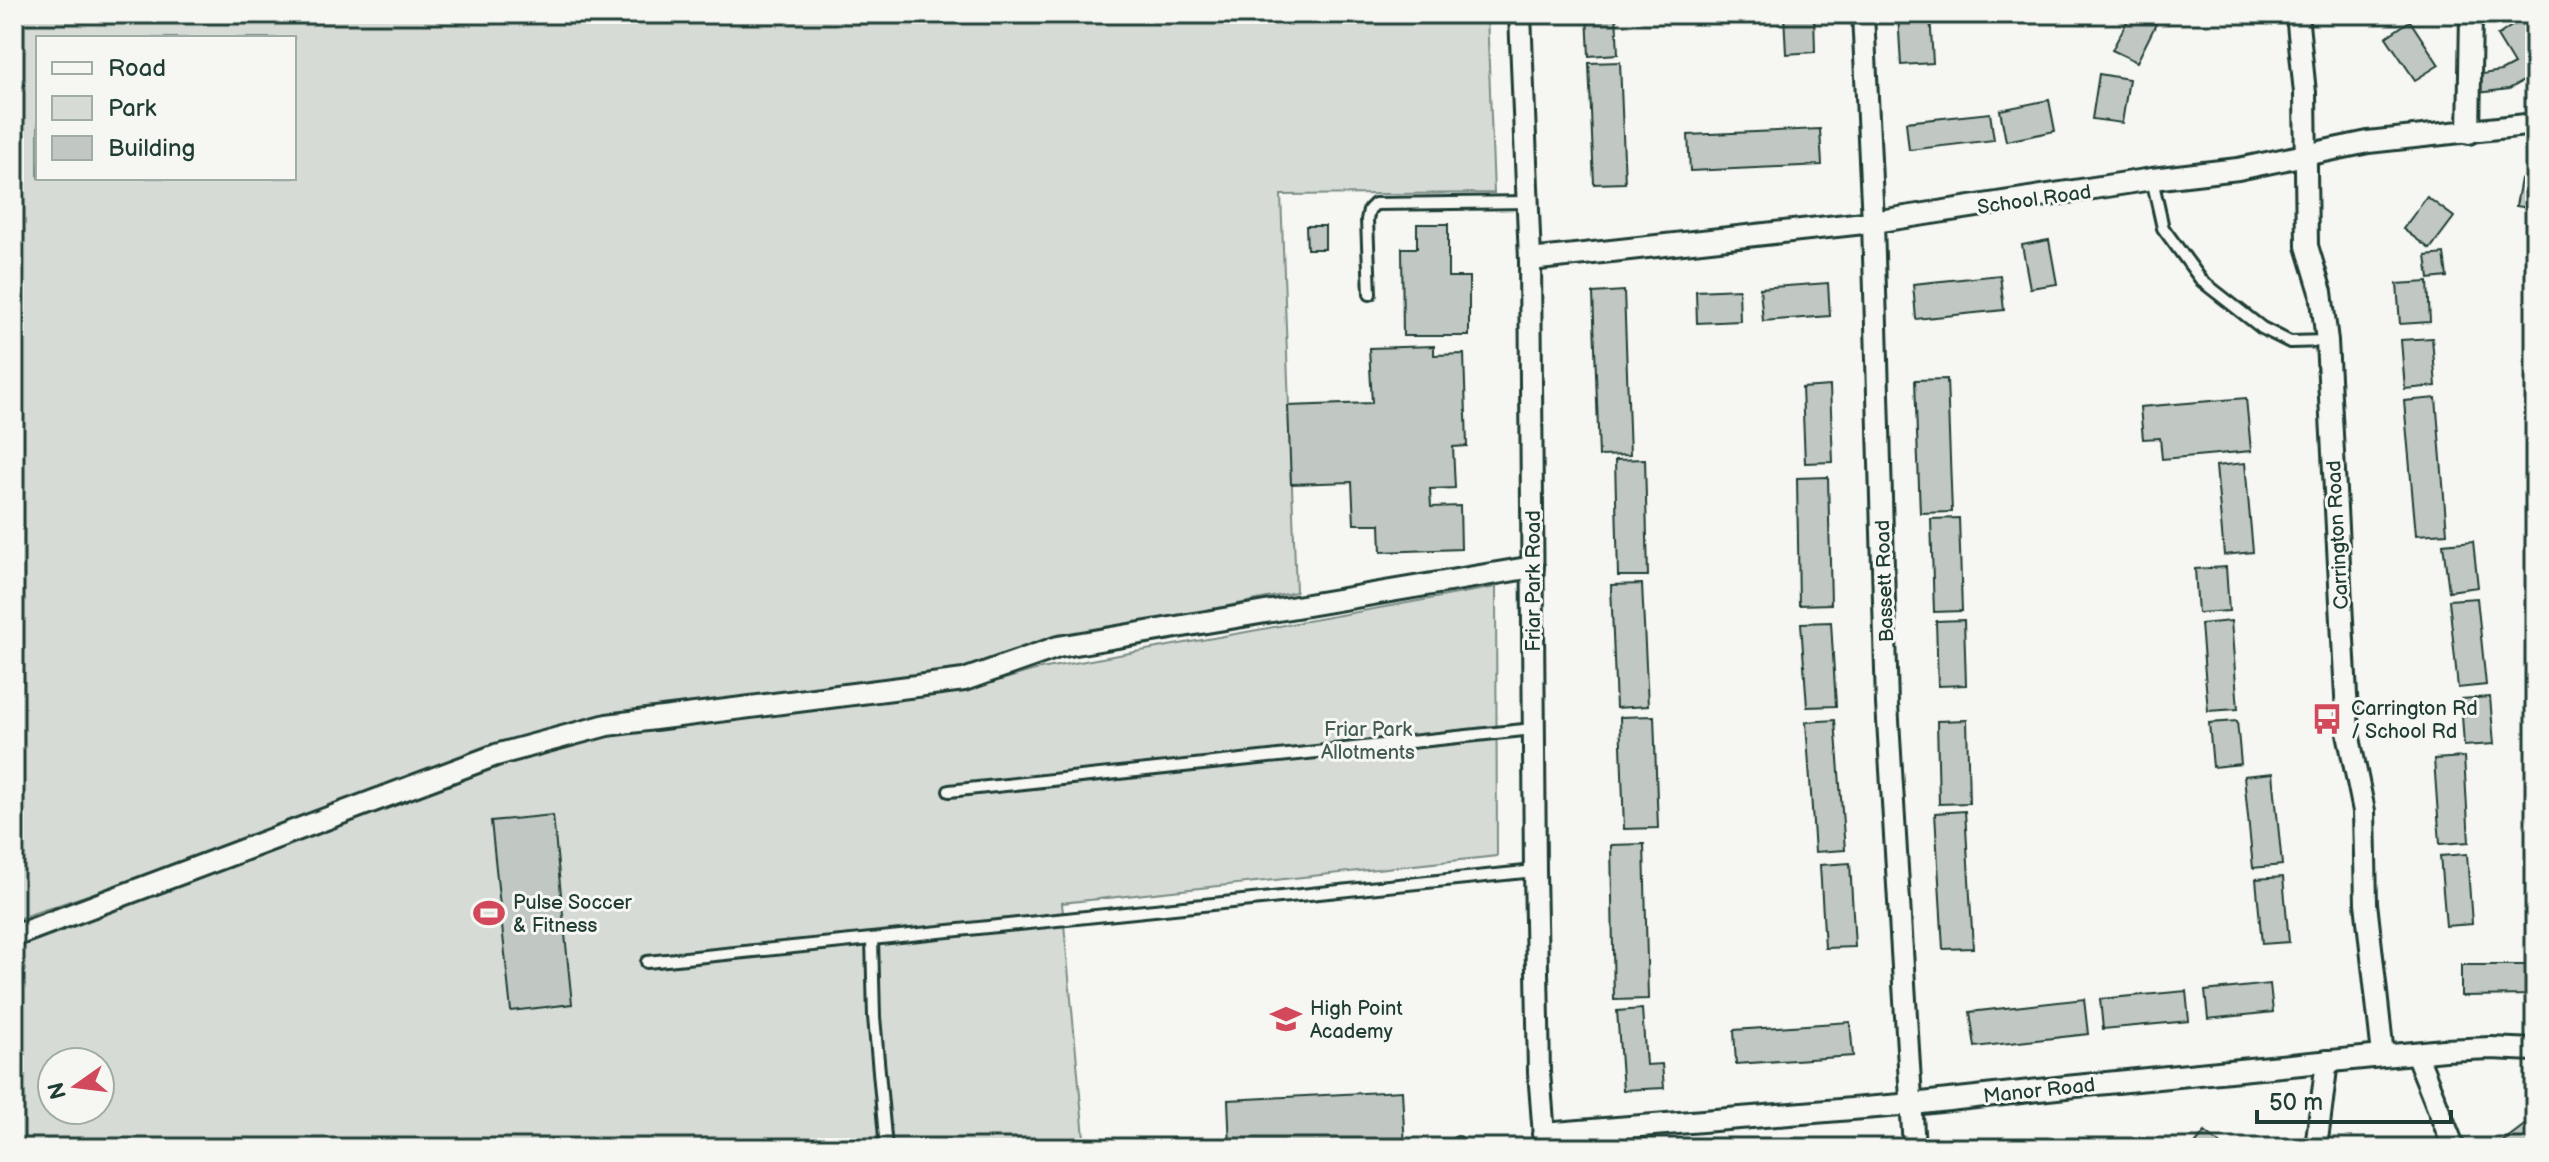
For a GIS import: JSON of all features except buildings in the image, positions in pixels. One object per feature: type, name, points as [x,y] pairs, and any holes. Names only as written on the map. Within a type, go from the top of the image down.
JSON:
[{"type":"street","name":"Friar Park Road","points":[[1520,14],[1530,260],[1535,871],[1539,1072],[1544,1141]]},
{"type":"street","name":"Bassett Road","points":[[1863,14],[1873,222],[1887,704],[1914,1148]]},
{"type":"street","name":"Carrington Road","points":[[2297,14],[2305,93],[2307,246],[2321,292],[2327,341],[2348,733],[2364,811],[2366,903],[2383,1055]]},
{"type":"street","points":[[2469,133],[2471,14]]},
{"type":"street","name":"School Road","points":[[1530,260],[1873,222],[2085,192],[2152,179],[2238,169],[2368,142],[2535,124]]},
{"type":"street","points":[[14,936],[496,755],[607,725],[964,680],[1058,647],[1533,567]]},
{"type":"street","name":"Manor Road","points":[[1544,1141],[2383,1055],[2491,1048],[2535,1050]]},
{"type":"street","points":[[2416,1053],[2454,1148]]},
{"type":"street","points":[[2316,1148],[2327,1061]]},
{"type":"lane","points":[[2152,179],[2163,228],[2202,281],[2262,328],[2290,342],[2327,341]]},
{"type":"lane","points":[[1370,294],[1367,220],[1369,210],[1375,204],[1528,202]]},
{"type":"lane","points":[[949,791],[1533,729]]},
{"type":"lane","points":[[647,962],[1535,871]]},
{"type":"lane","points":[[872,939],[874,1017],[886,1148]]},
{"type":"green space","points":[[14,14],[1487,14],[1494,193],[1281,195],[1296,592],[1028,647],[962,669],[607,719],[14,920]]},
{"type":"green space","name":"Pulse Soccer & Fitness","points":[[1496,587],[1497,856],[1062,903],[1085,1148],[14,1148],[14,944],[501,759],[613,731],[998,681],[1035,670]]},
{"type":"place","name":"Carrington Rd / School Rd","points":[[2327,719]]},
{"type":"place","name":"Pulse Soccer & Fitness","points":[[489,913]]},
{"type":"place","name":"High Point Academy","points":[[1286,1019]]},
{"type":"park label","name":"Friar Park Allotments","points":[[1368,740]]}]
